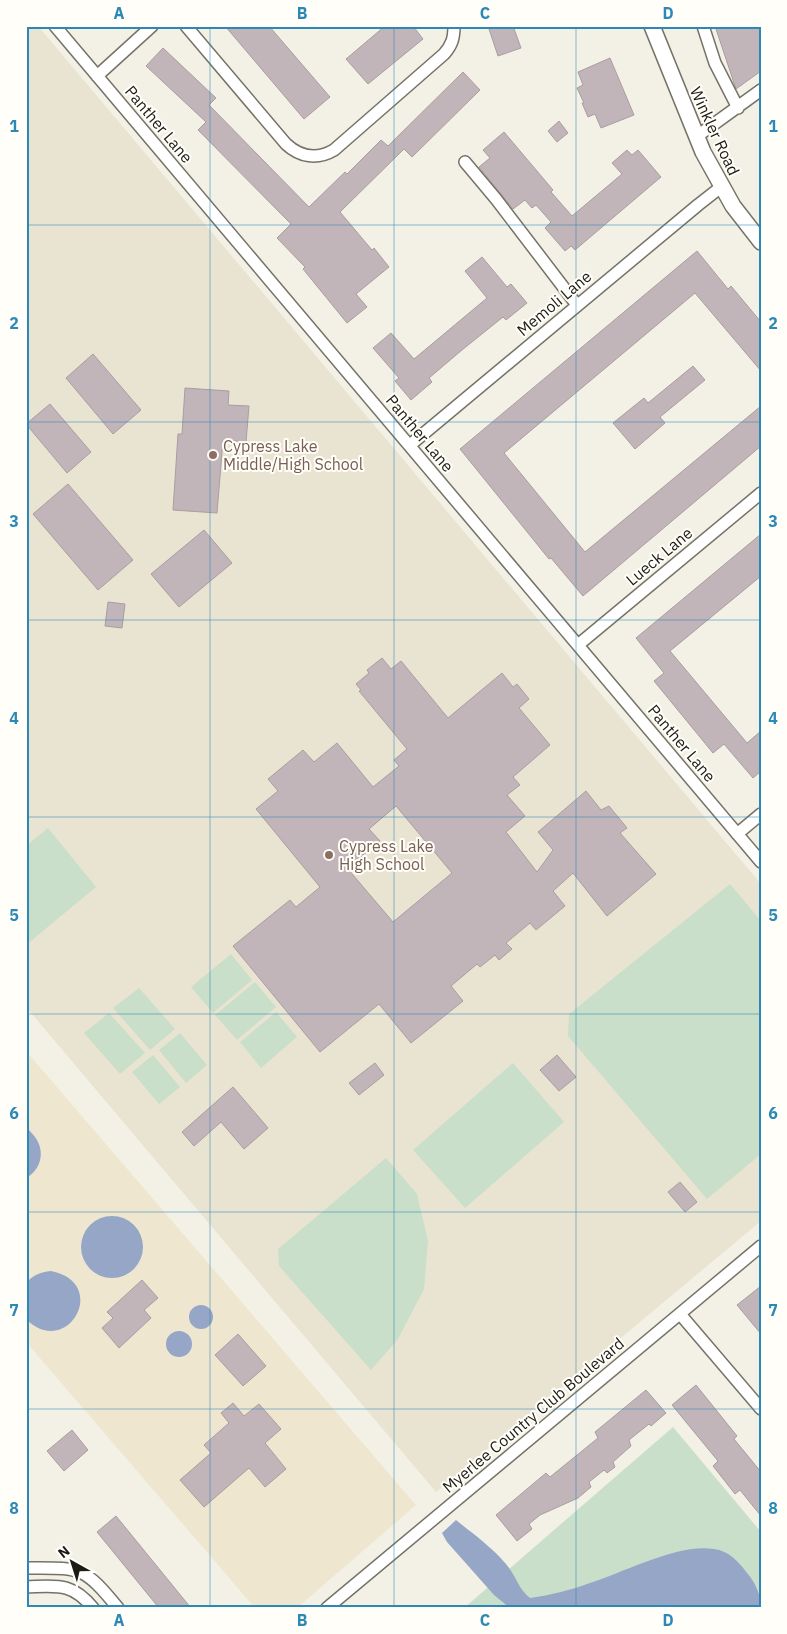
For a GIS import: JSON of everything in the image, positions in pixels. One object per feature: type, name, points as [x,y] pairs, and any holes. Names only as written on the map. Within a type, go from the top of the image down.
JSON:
[{"type":"street","name":"Panther Lane","points":[[55,26],[761,862]]},
{"type":"street","points":[[97,76],[152,26]]},
{"type":"street","points":[[186,26],[292,150],[300,154],[318,157],[334,150],[438,60],[451,46],[454,37],[454,26]]},
{"type":"street","name":"Winkler Road","points":[[652,26],[696,137],[721,187],[743,220],[761,242]]},
{"type":"street","points":[[703,26],[715,63],[738,108]]},
{"type":"street","points":[[696,137],[761,90]]},
{"type":"street","points":[[465,162],[496,199],[577,305]]},
{"type":"street","name":"Memoli Lane","points":[[410,445],[721,187]]},
{"type":"street","name":"Lueck Lane","points":[[578,645],[761,493]]},
{"type":"street","points":[[737,834],[761,814]]},
{"type":"street","name":"Myerlee Country Club Boulevard","points":[[327,1608],[761,1246]]},
{"type":"street","points":[[680,1314],[761,1409]]},
{"type":"street","points":[[26,1568],[60,1567],[77,1569],[92,1578],[118,1608]]},
{"type":"street","points":[[26,1587],[62,1586],[77,1592],[93,1608]]},
{"type":"shaded area","name":"Cypress Lake Middle/High School","points":[[26,26],[38,26],[761,884],[761,1221],[436,1492],[26,1007]]},
{"type":"shaded area","points":[[26,1051],[416,1505],[297,1608],[255,1608],[26,1342]]},
{"type":"green space","points":[[48,828],[96,887],[26,945],[26,846]]},
{"type":"green space","points":[[730,884],[761,921],[761,1154],[707,1199],[568,1036],[569,1014]]},
{"type":"green space","points":[[231,954],[252,980],[213,1013],[191,987]]},
{"type":"green space","points":[[255,982],[276,1007],[237,1040],[215,1015]]},
{"type":"green space","points":[[139,988],[175,1029],[150,1050],[113,1008]]},
{"type":"green space","points":[[276,1012],[297,1037],[261,1068],[240,1042]]},
{"type":"green space","points":[[109,1013],[145,1053],[120,1074],[84,1033]]},
{"type":"green space","points":[[180,1033],[207,1065],[186,1083],[159,1050]]},
{"type":"green space","points":[[153,1055],[180,1087],[159,1104],[132,1072]]},
{"type":"green space","points":[[513,1063],[564,1122],[465,1208],[413,1150]]},
{"type":"green space","points":[[386,1158],[417,1194],[428,1241],[424,1289],[398,1339],[371,1370],[279,1266],[278,1249]]},
{"type":"green space","points":[[673,1427],[761,1532],[761,1608],[464,1608]]},
{"type":"water","points":[[26,1127],[37,1140],[41,1156],[35,1171],[26,1178]]},
{"type":"water","points":[[106,1216],[118,1216],[134,1225],[141,1235],[143,1247],[141,1259],[134,1269],[118,1278],[106,1278],[95,1273],[86,1264],[81,1253],[81,1241],[86,1230],[95,1221]]},
{"type":"water","points":[[51,1271],[69,1278],[78,1289],[80,1302],[76,1315],[68,1325],[56,1330],[41,1329],[26,1319],[26,1283],[37,1274]]},
{"type":"water","points":[[196,1305],[206,1305],[213,1312],[213,1322],[206,1329],[196,1329],[189,1322],[189,1312]]},
{"type":"water","points":[[179,1331],[188,1335],[192,1344],[188,1353],[179,1357],[170,1353],[166,1344],[170,1335]]},
{"type":"water","points":[[456,1520],[501,1558],[522,1590],[530,1598],[576,1588],[668,1554],[700,1548],[719,1550],[729,1554],[737,1561],[755,1585],[759,1594],[761,1608],[510,1608],[494,1595],[447,1542],[442,1533]]},
{"type":"building","points":[[225,26],[269,26],[330,97],[304,119]]},
{"type":"building","points":[[385,26],[413,26],[423,39],[368,84],[346,59]]},
{"type":"building","points":[[488,26],[513,26],[521,48],[498,56]]},
{"type":"building","points":[[715,26],[761,26],[761,71],[736,89]]},
{"type":"building","points":[[163,48],[216,98],[209,105],[309,207],[345,172],[347,174],[381,140],[388,146],[463,72],[480,90],[412,157],[404,149],[340,212],[389,267],[356,294],[367,307],[347,323],[303,269],[305,267],[277,238],[291,224],[198,130],[206,122],[146,66]]},
{"type":"building","points":[[610,58],[634,115],[601,128],[595,114],[588,117],[582,103],[584,103],[577,88],[583,85],[578,72]]},
{"type":"building","points":[[559,121],[568,133],[557,142],[548,131]]},
{"type":"building","points":[[504,132],[553,190],[551,192],[572,216],[622,174],[612,163],[627,150],[632,155],[638,150],[661,177],[575,250],[571,246],[565,251],[545,228],[551,222],[536,205],[532,208],[525,200],[513,209],[479,167],[490,158],[483,150]]},
{"type":"building","points":[[697,251],[728,289],[731,286],[761,322],[761,371],[695,293],[504,453],[585,552],[761,406],[761,446],[583,596],[551,558],[549,559],[460,449]]},
{"type":"building","points":[[482,257],[507,287],[511,284],[527,303],[506,320],[503,317],[462,350],[429,378],[432,382],[411,400],[395,381],[399,378],[373,348],[391,333],[414,359],[487,298],[465,271]]},
{"type":"building","points":[[93,354],[141,410],[113,434],[66,378]]},
{"type":"building","points":[[693,366],[705,380],[660,417],[665,423],[635,449],[613,423],[644,398],[648,403]]},
{"type":"building","points":[[185,388],[229,391],[228,405],[249,406],[246,442],[223,440],[217,513],[173,510],[178,434],[182,434]]},
{"type":"building","points":[[50,404],[91,452],[67,473],[26,424]]},
{"type":"building","points":[[68,484],[133,560],[98,590],[33,514]]},
{"type":"building","points":[[204,530],[232,563],[179,607],[151,574]]},
{"type":"building","points":[[761,534],[761,576],[670,651],[747,743],[761,731],[761,771],[753,778],[724,744],[713,753],[654,681],[664,673],[636,638]]},
{"type":"building","points":[[108,602],[125,604],[122,628],[105,626]]},
{"type":"building","name":"Cypress Lake High School","points":[[382,658],[391,669],[401,661],[448,718],[502,673],[513,687],[517,684],[529,699],[519,708],[550,745],[513,777],[520,785],[507,795],[525,816],[506,832],[537,872],[553,850],[538,832],[586,791],[601,810],[609,806],[627,828],[620,833],[656,874],[607,916],[573,873],[553,891],[565,906],[536,930],[530,923],[506,943],[512,949],[499,960],[495,955],[480,967],[477,964],[451,986],[463,1001],[411,1043],[379,1004],[320,1052],[233,946],[290,900],[296,907],[320,887],[256,809],[278,791],[268,779],[303,750],[314,762],[337,743],[373,787],[399,766],[394,760],[407,749],[359,691],[361,690],[356,684],[369,673],[367,670]],"holes":[[[396,806],[452,873],[393,922],[347,868],[380,841],[369,829]]]},
{"type":"building","points":[[557,1055],[576,1077],[559,1091],[540,1070]]},
{"type":"building","points":[[375,1063],[384,1075],[359,1095],[349,1083]]},
{"type":"building","points":[[233,1087],[268,1128],[244,1149],[221,1122],[194,1146],[182,1132]]},
{"type":"building","points":[[680,1182],[697,1202],[685,1212],[668,1192]]},
{"type":"building","points":[[142,1280],[158,1298],[144,1310],[151,1318],[119,1348],[102,1328],[113,1318],[107,1312]]},
{"type":"building","points":[[761,1286],[761,1334],[737,1305]]},
{"type":"building","points":[[238,1334],[266,1366],[243,1386],[215,1355]]},
{"type":"building","points":[[696,1385],[737,1436],[734,1439],[761,1472],[761,1516],[740,1490],[735,1494],[713,1466],[718,1461],[672,1405]]},
{"type":"building","points":[[646,1390],[666,1413],[651,1426],[649,1424],[629,1440],[631,1446],[613,1462],[615,1467],[607,1473],[604,1470],[589,1482],[591,1487],[578,1498],[540,1515],[529,1524],[532,1529],[517,1541],[496,1515],[546,1473],[550,1477],[598,1438],[595,1432]]},
{"type":"building","points":[[233,1403],[244,1416],[259,1404],[281,1429],[265,1443],[286,1469],[265,1487],[249,1468],[204,1507],[180,1480],[211,1453],[204,1445],[229,1423],[221,1413]]},
{"type":"building","points":[[72,1430],[88,1450],[64,1471],[47,1451]]},
{"type":"building","points":[[116,1516],[191,1608],[159,1608],[97,1532]]},
{"type":"place","name":"Cypress Lake Middle/High School","points":[[213,455]]},
{"type":"place","name":"Cypress Lake High School","points":[[329,855]]}]
